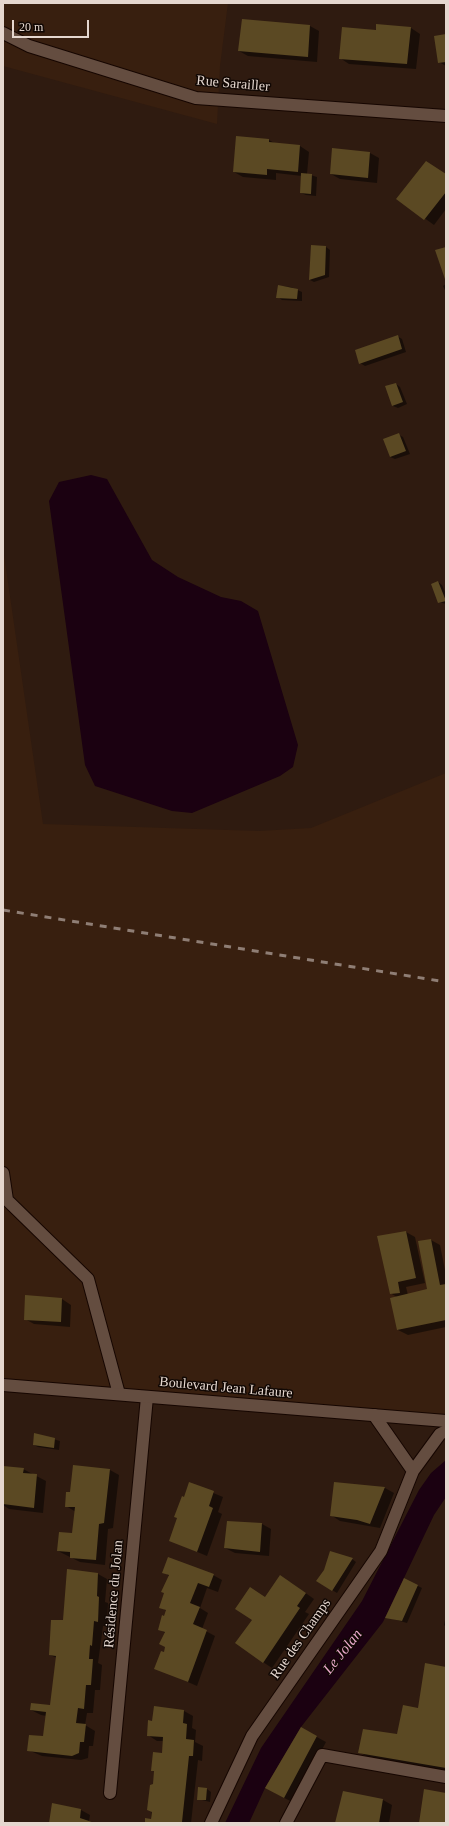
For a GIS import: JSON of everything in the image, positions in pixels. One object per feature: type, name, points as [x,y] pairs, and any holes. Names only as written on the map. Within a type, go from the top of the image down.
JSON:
[{"type":"street","name":"Rue Sarailler","points":[[3,33],[29,46],[196,98],[446,116]]},
{"type":"street","points":[[3,1173],[8,1200],[88,1279],[119,1394]]},
{"type":"street","name":"Boulevard Jean Lafaure","points":[[3,1385],[446,1421]]},
{"type":"street","name":"Résidence du Jolan","points":[[110,1793],[147,1397]]},
{"type":"street","points":[[374,1415],[413,1471]]},
{"type":"street","name":"Rue des Champs","points":[[211,1823],[252,1736],[381,1551],[413,1471],[440,1434],[446,1430]]},
{"type":"street","points":[[286,1823],[322,1755],[446,1776]]},
{"type":"shaded area","points":[[3,3],[228,3],[220,66],[217,124],[3,66]]},
{"type":"shaded area","points":[[3,548],[43,824],[259,831],[311,828],[446,773],[446,1421],[3,1385]]},
{"type":"water","points":[[91,475],[107,479],[152,560],[178,577],[221,597],[241,601],[258,611],[298,745],[293,767],[280,776],[192,813],[172,811],[95,786],[85,765],[49,501],[59,482]]},
{"type":"water","name":"Le Jolan","points":[[446,1460],[446,1497],[434,1515],[383,1622],[301,1727],[265,1788],[249,1823],[225,1823],[261,1748],[362,1601],[419,1490],[431,1473]]},
{"type":"building","points":[[242,19],[310,25],[308,57],[238,51]]},
{"type":"building","points":[[376,24],[411,27],[407,64],[339,59],[342,27],[376,30]]},
{"type":"building","points":[[446,34],[446,62],[438,63],[434,36]]},
{"type":"building","points":[[236,136],[269,139],[269,142],[300,145],[298,172],[267,169],[267,175],[233,172]]},
{"type":"building","points":[[332,148],[370,152],[368,178],[330,174]]},
{"type":"building","points":[[426,161],[446,174],[446,192],[424,220],[396,199]]},
{"type":"building","points":[[301,173],[312,174],[311,194],[300,193]]},
{"type":"building","points":[[311,245],[326,246],[325,275],[309,280]]},
{"type":"building","points":[[446,247],[446,282],[435,250]]},
{"type":"building","points":[[278,285],[298,289],[297,299],[276,298]]},
{"type":"building","points":[[398,335],[402,349],[359,364],[355,350]]},
{"type":"building","points":[[396,383],[403,402],[392,406],[385,386]]},
{"type":"building","points":[[399,433],[406,451],[390,457],[383,439]]},
{"type":"building","points":[[438,581],[446,601],[438,603],[431,584]]},
{"type":"building","points":[[406,1231],[416,1278],[398,1282],[400,1293],[390,1294],[377,1236]]},
{"type":"building","points":[[431,1239],[440,1285],[446,1284],[446,1320],[397,1330],[390,1298],[427,1289],[418,1241]]},
{"type":"building","points":[[25,1295],[62,1298],[61,1322],[24,1320]]},
{"type":"building","points":[[34,1433],[55,1438],[54,1448],[33,1445]]},
{"type":"building","points":[[73,1465],[110,1469],[104,1523],[99,1524],[96,1560],[70,1558],[70,1552],[57,1551],[59,1532],[72,1533],[75,1507],[65,1507],[66,1492],[70,1492]]},
{"type":"building","points":[[3,1466],[24,1468],[23,1473],[37,1474],[34,1508],[3,1504]]},
{"type":"building","points":[[189,1482],[214,1491],[209,1506],[213,1508],[197,1552],[169,1541],[177,1518],[174,1517],[182,1496],[184,1497]]},
{"type":"building","points":[[334,1482],[385,1487],[370,1524],[357,1520],[330,1516]]},
{"type":"building","points":[[227,1521],[262,1523],[260,1552],[224,1548]]},
{"type":"building","points":[[330,1551],[353,1558],[332,1591],[316,1581],[324,1570]]},
{"type":"building","points":[[168,1557],[214,1574],[209,1587],[198,1583],[190,1603],[200,1607],[193,1624],[207,1630],[188,1682],[154,1669],[161,1651],[164,1652],[165,1647],[159,1644],[165,1632],[158,1630],[162,1615],[164,1616],[166,1610],[159,1608],[164,1593],[161,1592],[169,1575],[162,1573]]},
{"type":"building","points":[[67,1569],[98,1573],[97,1596],[99,1597],[98,1622],[94,1621],[92,1646],[90,1645],[89,1659],[93,1659],[91,1685],[86,1685],[84,1709],[78,1708],[76,1723],[86,1724],[84,1742],[80,1742],[79,1753],[72,1756],[27,1751],[29,1735],[43,1736],[46,1712],[30,1710],[31,1703],[50,1705],[56,1656],[49,1655],[51,1620],[63,1620]]},
{"type":"building","points":[[280,1575],[306,1593],[297,1606],[300,1608],[263,1663],[235,1643],[252,1620],[235,1609],[250,1587],[265,1597]]},
{"type":"building","points":[[404,1578],[418,1585],[402,1621],[385,1618]]},
{"type":"building","points":[[425,1663],[446,1667],[446,1768],[358,1753],[363,1729],[397,1734],[403,1705],[418,1708]]},
{"type":"building","points":[[154,1706],[184,1710],[183,1723],[187,1724],[186,1739],[194,1740],[193,1756],[189,1756],[182,1822],[145,1823],[145,1818],[151,1819],[152,1812],[147,1810],[150,1785],[153,1784],[154,1771],[151,1771],[153,1752],[162,1753],[163,1737],[147,1736],[148,1720],[152,1721]]},
{"type":"building","points":[[301,1727],[317,1736],[284,1798],[265,1788]]},
{"type":"building","points":[[198,1787],[207,1788],[206,1800],[197,1800]]},
{"type":"building","points":[[424,1789],[446,1793],[446,1823],[419,1823]]},
{"type":"building","points":[[343,1791],[383,1799],[379,1823],[335,1823]]},
{"type":"building","points":[[52,1803],[81,1809],[80,1818],[95,1823],[49,1823]]},
{"type":"railway","points":[[3,910],[446,982]]}]
